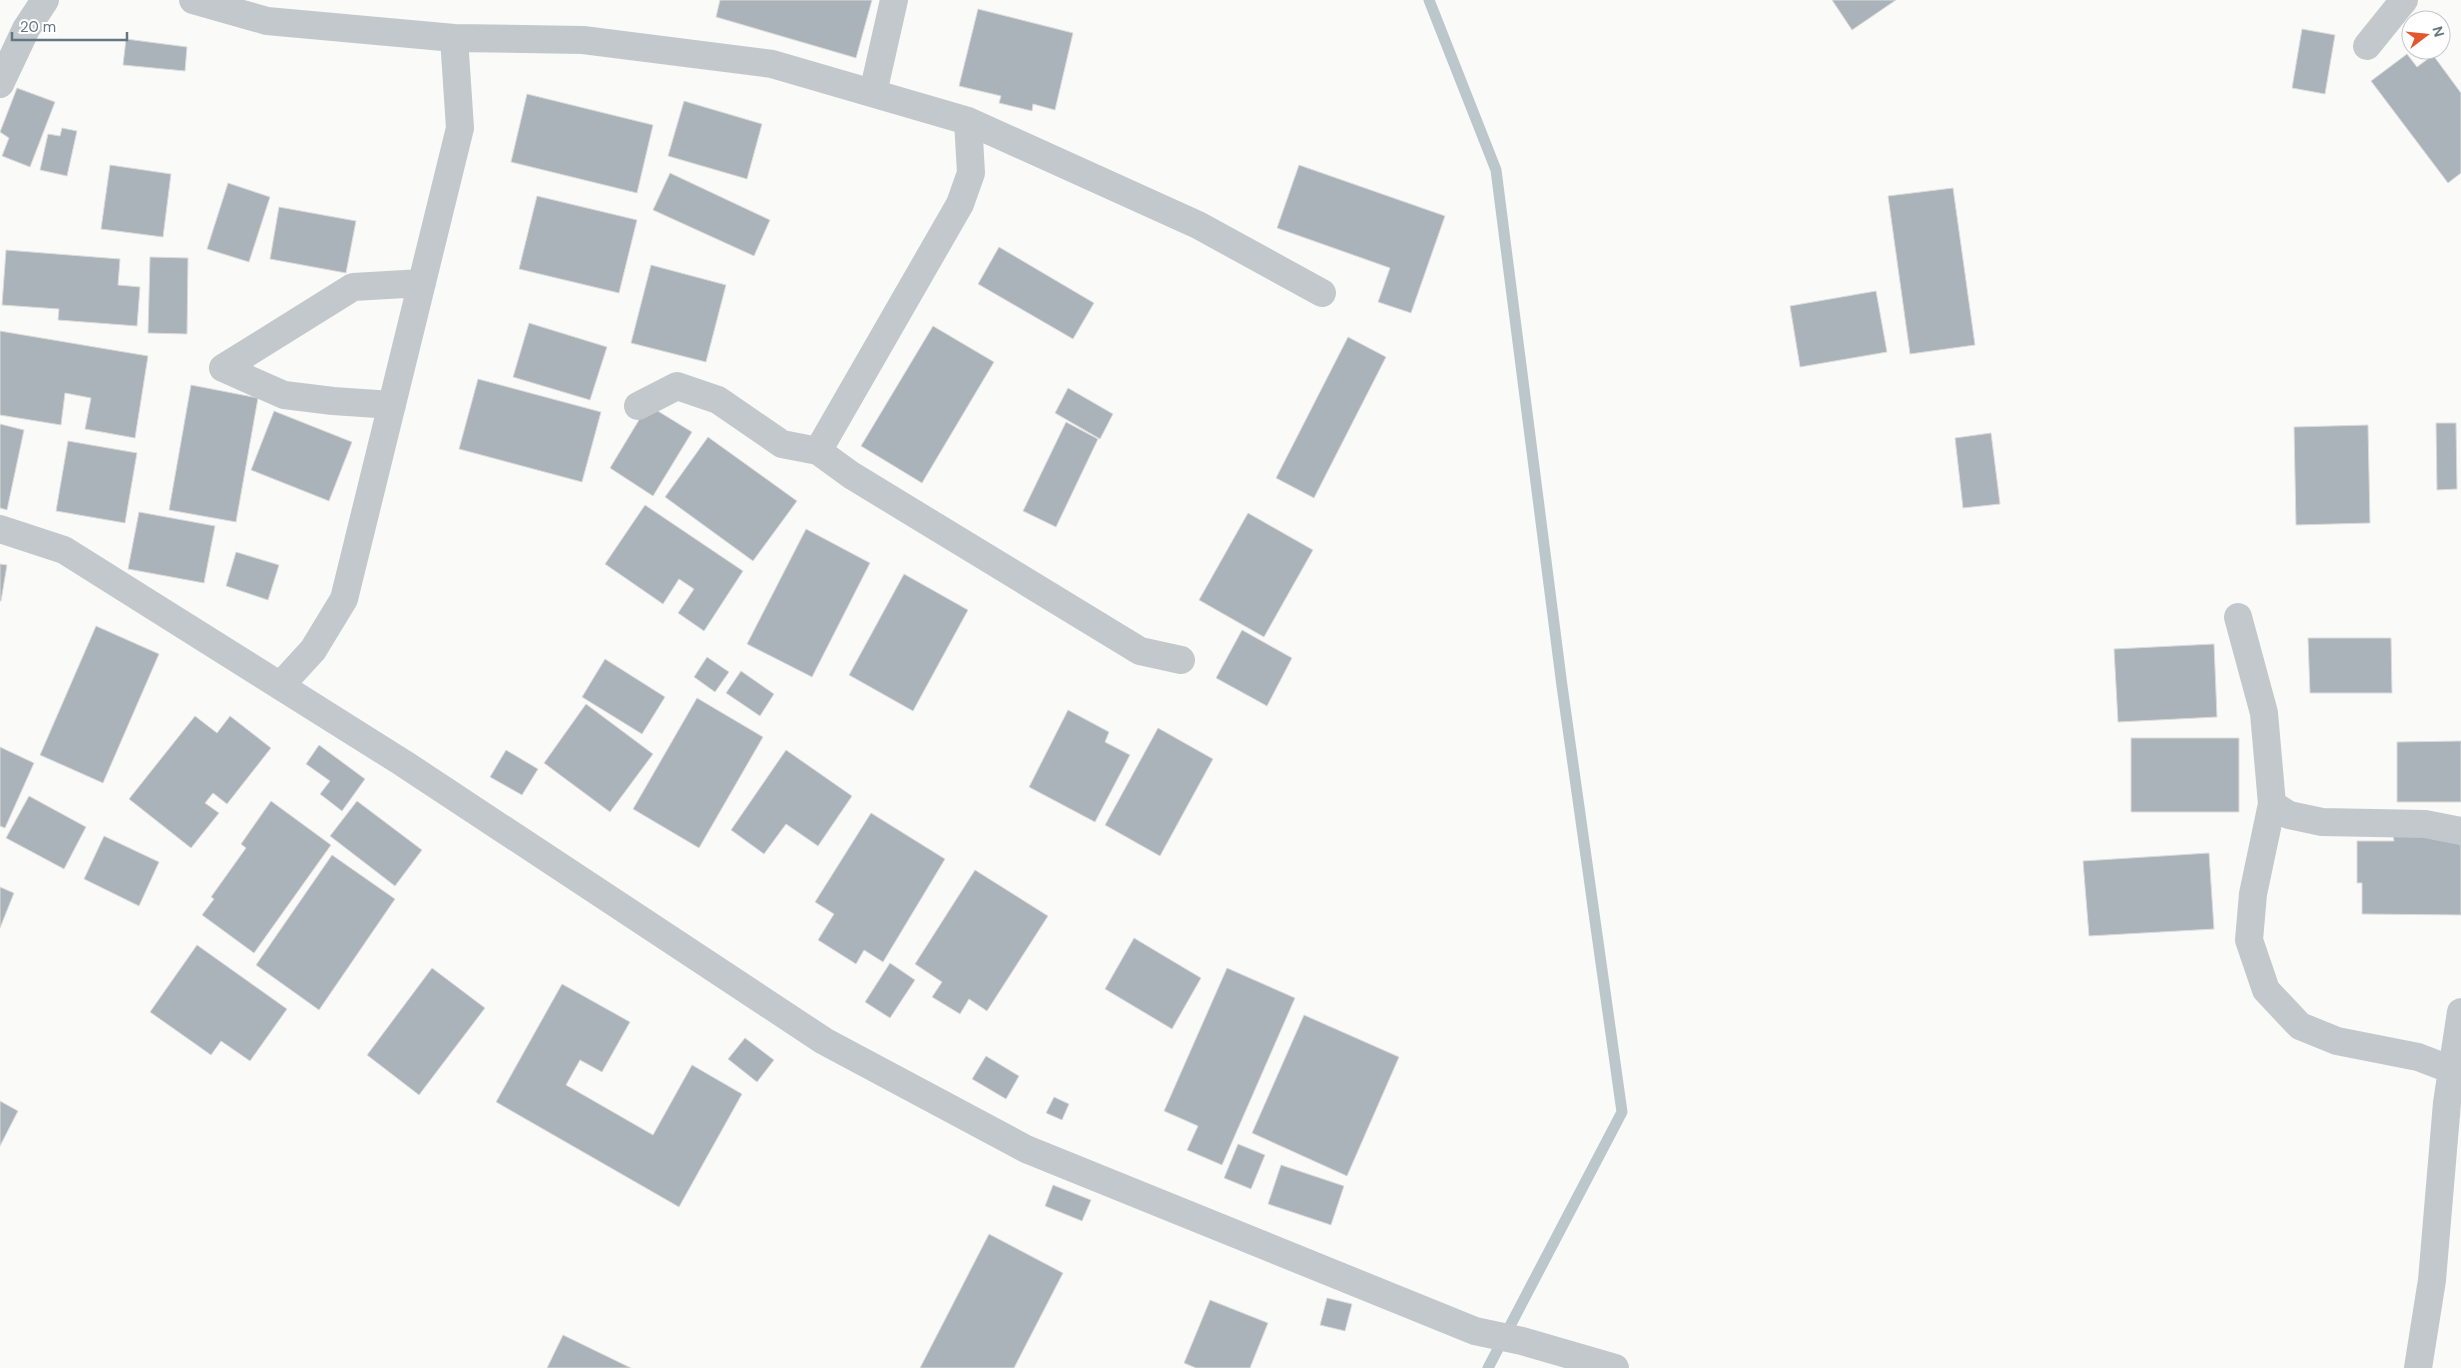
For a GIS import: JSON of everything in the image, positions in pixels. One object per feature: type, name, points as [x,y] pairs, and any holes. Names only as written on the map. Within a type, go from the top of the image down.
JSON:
[{"type":"street","points":[[0,84],[13,29],[45,0]]},
{"type":"street","points":[[193,0],[266,21],[454,38],[583,40],[772,64],[968,121],[1198,225],[1322,293]]},
{"type":"street","points":[[873,93],[894,0]]},
{"type":"street","points":[[2367,46],[2404,0]]},
{"type":"street","points":[[280,686],[313,650],[344,599],[460,128],[454,38]]},
{"type":"street","points":[[818,451],[960,204],[970,173],[968,121]]},
{"type":"street","points":[[392,405],[284,395],[223,368],[353,287],[422,283]]},
{"type":"street","points":[[638,406],[677,386],[718,400],[782,444],[818,451],[851,475],[1140,651],[1182,660]]},
{"type":"street","points":[[0,529],[64,550],[403,763],[833,1045],[1026,1149],[1475,1331],[1522,1341],[1615,1368]]},
{"type":"street","points":[[2238,617],[2264,713],[2272,804],[2253,894],[2249,940],[2266,990],[2300,1026],[2337,1041],[2418,1058],[2452,1070]]},
{"type":"street","points":[[2272,804],[2289,815],[2322,822],[2425,824],[2461,831]]},
{"type":"street","points":[[2418,1368],[2432,1280],[2446,1104],[2461,1012]]},
{"type":"building","points":[[720,0],[872,0],[856,58],[716,17]]},
{"type":"building","points":[[1832,0],[1896,0],[1852,30]]},
{"type":"building","points":[[978,9],[1073,33],[1055,110],[1033,104],[1032,111],[999,103],[1001,96],[959,86]]},
{"type":"building","points":[[2302,29],[2335,35],[2325,94],[2292,88]]},
{"type":"building","points":[[126,39],[187,47],[185,71],[123,65]]},
{"type":"building","points":[[2401,58],[2412,60],[2417,67],[2426,60],[2437,60],[2461,93],[2461,173],[2448,183],[2371,81]]},
{"type":"building","points":[[17,88],[55,102],[30,167],[2,156],[9,138],[0,132]]},
{"type":"building","points":[[527,94],[653,125],[637,193],[511,162]]},
{"type":"building","points":[[684,101],[762,124],[747,179],[668,156]]},
{"type":"building","points":[[62,128],[77,131],[67,176],[40,170],[48,134],[60,136]]},
{"type":"building","points":[[110,165],[171,174],[163,237],[101,229]]},
{"type":"building","points":[[1299,165],[1445,216],[1411,313],[1378,302],[1390,268],[1277,228]]},
{"type":"building","points":[[670,173],[770,220],[754,256],[653,210]]},
{"type":"building","points":[[228,183],[270,197],[249,262],[207,249]]},
{"type":"building","points":[[1953,188],[1975,345],[1910,354],[1888,196]]},
{"type":"building","points":[[537,196],[637,220],[619,293],[519,269]]},
{"type":"building","points":[[279,207],[356,221],[346,273],[270,259]]},
{"type":"building","points":[[999,247],[1094,303],[1073,339],[978,284]]},
{"type":"building","points":[[6,250],[120,259],[118,285],[140,287],[137,326],[58,320],[59,309],[2,305]]},
{"type":"building","points":[[150,257],[188,258],[187,334],[148,333]]},
{"type":"building","points":[[651,265],[726,285],[706,362],[631,343]]},
{"type":"building","points":[[1876,291],[1887,352],[1800,367],[1790,306]]},
{"type":"building","points":[[529,323],[607,347],[590,400],[513,377]]},
{"type":"building","points":[[933,326],[994,362],[922,483],[861,446]]},
{"type":"building","points":[[0,331],[148,356],[135,438],[85,429],[91,398],[65,393],[61,425],[0,415]]},
{"type":"building","points":[[1348,337],[1386,357],[1314,498],[1276,478]]},
{"type":"building","points":[[478,379],[601,412],[582,482],[459,449]]},
{"type":"building","points":[[191,385],[258,398],[236,522],[169,510]]},
{"type":"building","points":[[1068,388],[1113,414],[1100,439],[1055,413]]},
{"type":"building","points":[[648,405],[692,432],[653,496],[610,468]]},
{"type":"building","points":[[274,411],[352,442],[329,501],[251,470]]},
{"type":"building","points":[[1066,422],[1098,439],[1056,527],[1023,511]]},
{"type":"building","points":[[2436,423],[2456,423],[2457,489],[2437,490]]},
{"type":"building","points":[[0,424],[24,430],[7,510],[0,508]]},
{"type":"building","points":[[2368,425],[2370,523],[2296,525],[2294,427]]},
{"type":"building","points":[[1991,433],[2000,504],[1963,508],[1955,438]]},
{"type":"building","points":[[708,437],[797,501],[753,561],[665,497]]},
{"type":"building","points":[[68,441],[137,453],[125,523],[56,511]]},
{"type":"building","points":[[645,505],[743,571],[704,631],[678,613],[694,589],[679,579],[663,604],[605,564]]},
{"type":"building","points":[[139,512],[215,526],[204,583],[128,569]]},
{"type":"building","points":[[1248,513],[1313,550],[1264,637],[1199,600]]},
{"type":"building","points":[[806,529],[870,563],[812,677],[747,644]]},
{"type":"building","points":[[236,552],[279,565],[268,600],[226,586]]},
{"type":"building","points":[[0,564],[7,565],[1,601],[0,601]]},
{"type":"building","points":[[904,574],[968,610],[913,711],[849,675]]},
{"type":"building","points":[[96,626],[159,654],[103,783],[40,755]]},
{"type":"building","points":[[1242,630],[1292,658],[1267,706],[1216,678]]},
{"type":"building","points":[[2308,638],[2391,638],[2392,693],[2310,693]]},
{"type":"building","points":[[2214,644],[2217,717],[2118,722],[2114,649]]},
{"type":"building","points":[[707,657],[729,672],[715,692],[694,677]]},
{"type":"building","points":[[605,659],[665,697],[642,734],[582,697]]},
{"type":"building","points":[[741,671],[774,694],[760,716],[726,693]]},
{"type":"building","points":[[697,698],[763,737],[699,848],[633,809]]},
{"type":"building","points":[[586,704],[653,754],[610,812],[544,763]]},
{"type":"building","points":[[1068,710],[1109,732],[1105,742],[1130,755],[1095,822],[1029,787]]},
{"type":"building","points":[[195,716],[217,733],[230,716],[271,748],[227,804],[213,793],[205,803],[219,813],[191,848],[129,799]]},
{"type":"building","points":[[1158,728],[1213,759],[1160,856],[1105,825]]},
{"type":"building","points":[[2131,738],[2239,738],[2239,812],[2131,812]]},
{"type":"building","points":[[2461,741],[2461,802],[2397,802],[2397,742]]},
{"type":"building","points":[[319,745],[365,779],[342,811],[320,794],[330,781],[306,764]]},
{"type":"building","points":[[0,747],[34,763],[5,828],[0,826]]},
{"type":"building","points":[[506,750],[538,769],[522,795],[490,777]]},
{"type":"building","points":[[786,750],[852,796],[818,846],[786,824],[764,854],[731,830]]},
{"type":"building","points":[[29,796],[86,827],[64,869],[6,838]]},
{"type":"building","points":[[271,801],[331,845],[254,953],[202,915],[214,899],[211,897],[246,848],[241,844]]},
{"type":"building","points":[[357,801],[422,850],[395,886],[330,836]]},
{"type":"building","points":[[871,813],[945,859],[883,962],[864,950],[856,964],[818,940],[834,914],[815,902]]},
{"type":"building","points":[[2393,835],[2461,836],[2461,915],[2362,914],[2362,883],[2357,883],[2357,841],[2394,841]]},
{"type":"building","points":[[104,836],[159,862],[139,906],[84,879]]},
{"type":"building","points":[[2209,853],[2214,929],[2089,936],[2083,861]]},
{"type":"building","points":[[332,855],[395,899],[319,1010],[256,965]]},
{"type":"building","points":[[975,870],[1048,916],[987,1011],[969,999],[960,1014],[932,997],[942,982],[915,964]]},
{"type":"building","points":[[0,887],[14,893],[0,928]]},
{"type":"building","points":[[1134,938],[1201,978],[1172,1029],[1105,989]]},
{"type":"building","points":[[197,945],[287,1009],[250,1061],[221,1041],[211,1055],[150,1012]]},
{"type":"building","points":[[890,963],[915,980],[890,1018],[865,1002]]},
{"type":"building","points":[[432,968],[485,1008],[419,1095],[367,1055]]},
{"type":"building","points":[[1227,968],[1295,998],[1222,1165],[1187,1150],[1198,1126],[1164,1111]]},
{"type":"building","points":[[562,984],[630,1022],[602,1072],[580,1060],[566,1085],[653,1135],[692,1065],[742,1094],[679,1207],[496,1102]]},
{"type":"building","points":[[1304,1015],[1399,1057],[1347,1176],[1252,1133]]},
{"type":"building","points":[[745,1038],[774,1060],[757,1082],[728,1059]]},
{"type":"building","points":[[986,1056],[1019,1076],[1006,1099],[972,1079]]},
{"type":"building","points":[[1054,1097],[1069,1104],[1062,1120],[1046,1113]]},
{"type":"building","points":[[0,1101],[18,1111],[0,1146]]},
{"type":"building","points":[[1238,1144],[1265,1155],[1251,1189],[1224,1178]]},
{"type":"building","points":[[1281,1165],[1344,1186],[1331,1225],[1268,1204]]},
{"type":"building","points":[[1053,1185],[1091,1200],[1082,1221],[1045,1206]]},
{"type":"building","points":[[989,1234],[1063,1273],[1014,1368],[920,1368]]},
{"type":"building","points":[[1327,1298],[1352,1304],[1345,1331],[1320,1325]]},
{"type":"building","points":[[1210,1300],[1268,1323],[1250,1368],[1196,1368],[1184,1363]]},
{"type":"building","points":[[563,1335],[631,1368],[547,1368]]},
{"type":"waterway","points":[[1429,0],[1496,170],[1562,686],[1622,1112],[1488,1368]]}]
